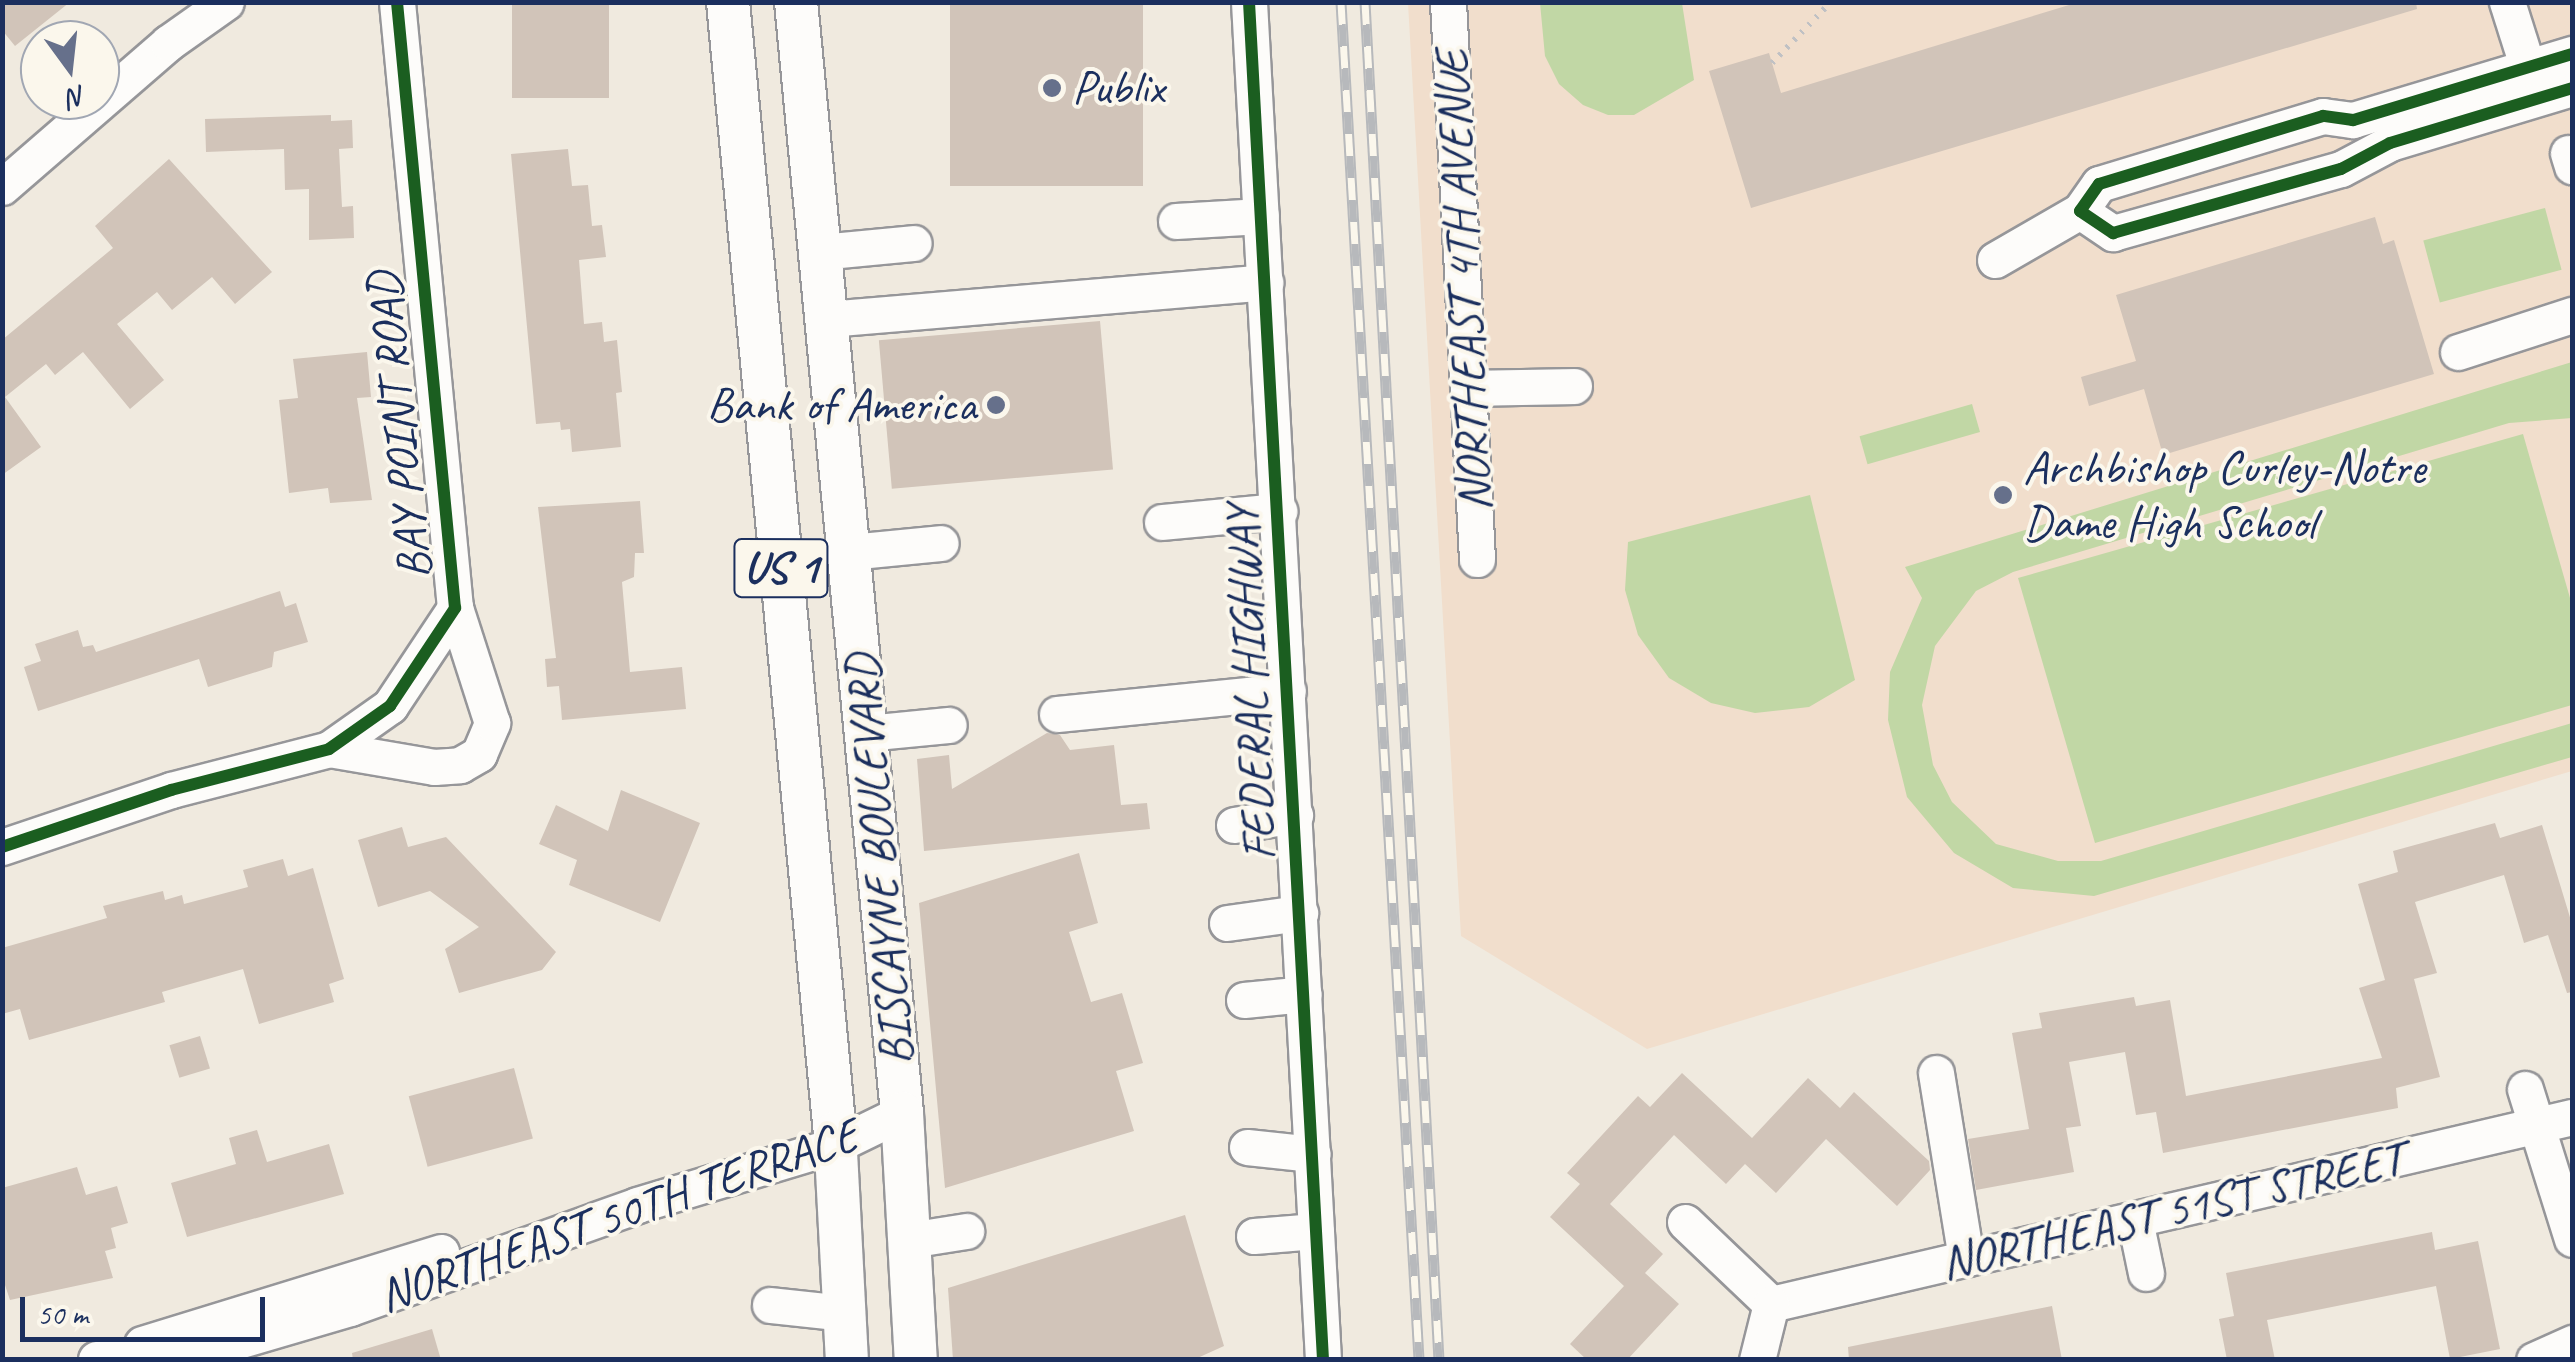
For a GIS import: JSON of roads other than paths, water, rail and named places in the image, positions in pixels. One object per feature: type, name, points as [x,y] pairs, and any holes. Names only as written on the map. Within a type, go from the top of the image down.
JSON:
[{"type":"main road","name":"BISCAYNE BOULEVARD","points":[[728,2],[835,1139],[847,1360]]},
{"type":"main road","name":"BISCAYNE BOULEVARD","points":[[796,2],[902,1113],[916,1360]]},
{"type":"street","points":[[2,187],[168,43],[226,2]]},
{"type":"street","name":"BAY POINT ROAD","points":[[329,749],[434,767],[460,765],[479,754],[492,723],[456,608],[397,2]]},
{"type":"street","name":"FEDERAL HIGHWAY","points":[[1249,2],[1323,1360]]},
{"type":"street","name":"NORTHEAST 4TH AVENUE","points":[[1448,2],[1477,559]]},
{"type":"street","points":[[2507,2],[2532,83]]},
{"type":"street","points":[[2080,211],[2113,233],[2342,169],[2390,143],[2532,83],[2572,54]]},
{"type":"street","points":[[1995,260],[2080,211],[2098,184],[2323,116],[2353,120],[2532,83],[2572,88]]},
{"type":"street","points":[[1176,221],[1262,216]]},
{"type":"street","points":[[820,252],[914,244]]},
{"type":"street","points":[[827,319],[1146,288],[1266,282]]},
{"type":"street","points":[[2458,352],[2572,315]]},
{"type":"street","points":[[1468,388],[1574,386]]},
{"type":"street","points":[[1162,522],[1279,511]]},
{"type":"street","points":[[850,552],[941,544]]},
{"type":"street","name":"BAY POINT ROAD","points":[[2,847],[171,790],[329,749],[390,706],[456,608]]},
{"type":"street","points":[[1057,714],[1288,691]]},
{"type":"street","points":[[867,733],[948,725]]},
{"type":"street","points":[[1234,824],[1295,815]]},
{"type":"street","points":[[1227,923],[1300,913]]},
{"type":"street","points":[[1244,1000],[1304,994]]},
{"type":"street","points":[[1936,1072],[1966,1259]]},
{"type":"street","points":[[2525,1089],[2572,1239]]},
{"type":"street","name":"NORTHEAST 50TH TERRACE","points":[[95,1359],[835,1139],[902,1113]]},
{"type":"street","name":"NORTHEAST 51ST STREET","points":[[1771,1304],[2572,1117]]},
{"type":"street","points":[[1247,1147],[1312,1154]]},
{"type":"street","points":[[2135,1220],[2146,1273]]},
{"type":"street","points":[[1686,1222],[1771,1304],[1757,1360]]},
{"type":"street","points":[[909,1240],[966,1231]]},
{"type":"street","points":[[1254,1236],[1316,1231]]},
{"type":"street","points":[[770,1305],[845,1313]]},
{"type":"street","points":[[2534,1360],[2572,1343]]},
{"type":"railway","points":[[1341,2],[1419,1360]]},
{"type":"railway","points":[[1365,2],[1439,1360]]},
{"type":"place","name":"Publix","points":[[1052,88]]},
{"type":"place","name":"Bank of America","points":[[996,405]]},
{"type":"place","name":"Archbishop Curley-Notre Dame High School","points":[[2003,495]]}]
